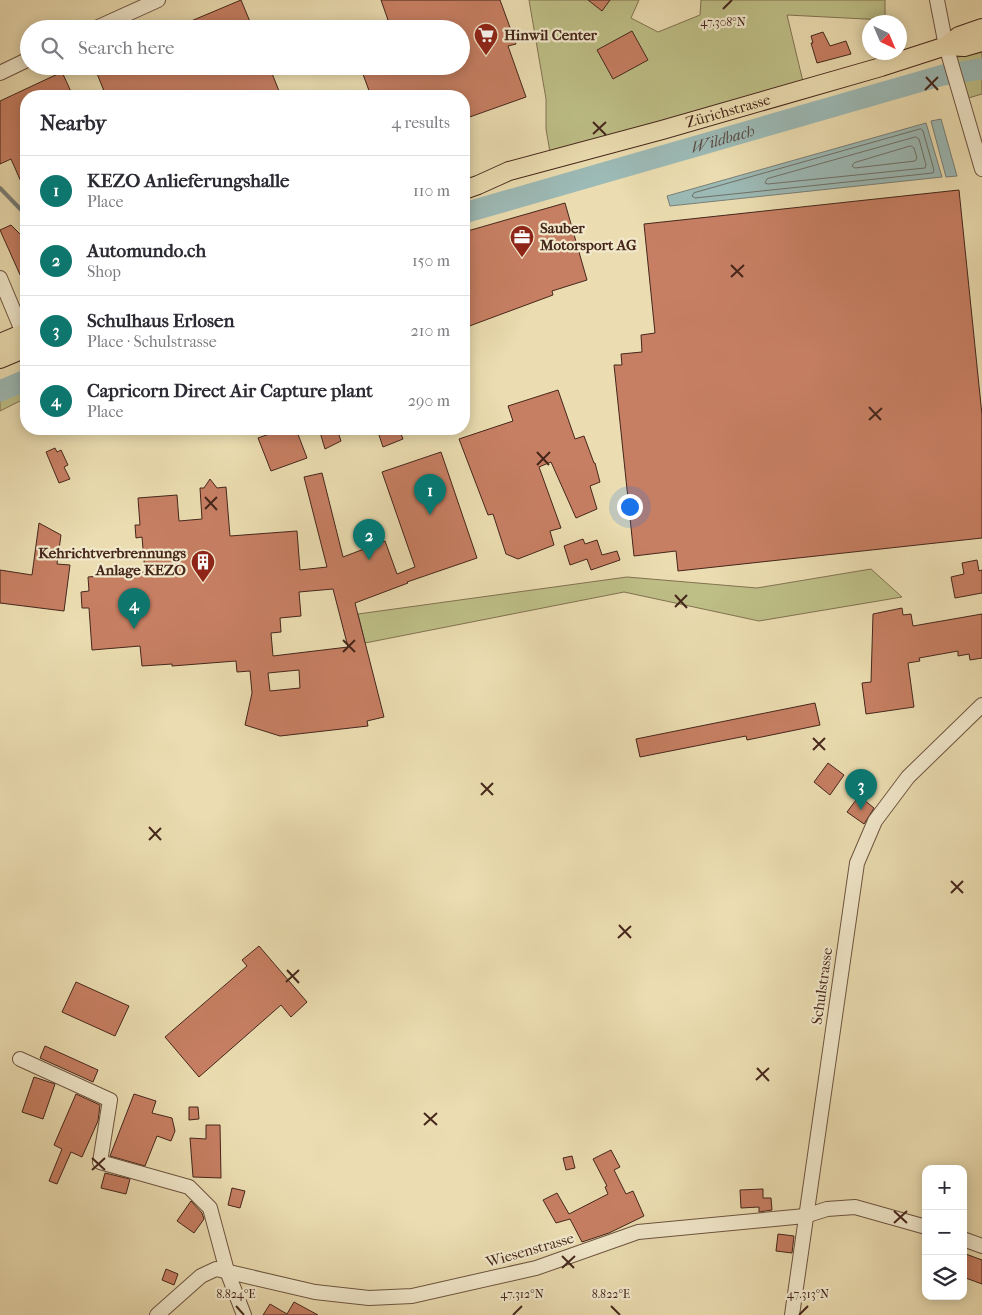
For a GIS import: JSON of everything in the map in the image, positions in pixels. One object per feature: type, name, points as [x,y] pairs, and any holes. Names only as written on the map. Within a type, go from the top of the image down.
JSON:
[{"type":"main road","name":"Zürichstrasse","points":[[946,46],[959,36],[982,28]]},
{"type":"main road","name":"Zürichstrasse","points":[[470,188],[509,171],[795,92],[946,46],[964,47],[982,42]]},
{"type":"main road","name":"Zürichstrasse","points":[[470,176],[509,171]]},
{"type":"main road","points":[[0,344],[20,340]]},
{"type":"main road","points":[[0,359],[20,343]]},
{"type":"street","points":[[114,20],[158,0]]},
{"type":"street","points":[[937,0],[946,46],[982,169]]},
{"type":"street","points":[[0,73],[20,63]]},
{"type":"street","points":[[0,278],[20,324]]},
{"type":"street","name":"Schulstrasse","points":[[792,1315],[856,863],[875,821],[908,777],[982,705]]},
{"type":"street","points":[[20,1058],[110,1100],[100,1162],[189,1187],[210,1208],[228,1271],[244,1315]]},
{"type":"street","name":"Wiesenstrasse","points":[[157,1315],[201,1276],[216,1269],[316,1292],[369,1298],[412,1296],[536,1268],[638,1232],[805,1216],[827,1209],[856,1207],[922,1226]]},
{"type":"street","points":[[967,1240],[982,1246]]},
{"type":"green space","points":[[529,0],[639,0],[631,18],[658,32],[700,15],[701,0],[885,0],[885,15],[862,15],[862,19],[787,15],[805,90],[551,158],[546,129],[546,99]]},
{"type":"green space","points":[[982,51],[982,94],[962,100],[950,59]]},
{"type":"green space","points":[[3,380],[20,383],[20,401],[0,411],[0,382]]},
{"type":"green space","points":[[871,569],[902,597],[759,621],[624,592],[365,643],[358,614],[627,577],[757,588]]},
{"type":"water","points":[[941,119],[957,176],[946,177],[931,121]]},
{"type":"water","points":[[926,123],[942,177],[670,206],[667,196]]},
{"type":"building","points":[[241,0],[249,20],[193,20]]},
{"type":"building","name":"Hinwil Center","points":[[381,0],[500,0],[516,44],[508,46],[526,97],[470,117],[470,90],[369,90],[363,75],[470,75],[470,20],[388,20]]},
{"type":"building","points":[[588,0],[610,0],[602,11]]},
{"type":"building","points":[[632,31],[648,60],[613,79],[597,50]]},
{"type":"building","points":[[823,32],[830,46],[846,41],[851,54],[817,63],[811,43],[813,43],[811,36]]},
{"type":"building","points":[[56,75],[63,75],[70,90],[24,90]]},
{"type":"building","points":[[98,75],[273,75],[279,90],[104,90]]},
{"type":"building","points":[[20,92],[20,179],[11,159],[0,164],[0,101]]},
{"type":"building","points":[[959,190],[982,415],[982,538],[678,571],[676,551],[634,556],[614,365],[622,365],[621,354],[642,352],[641,335],[655,333],[644,224]]},
{"type":"building","name":"Sauber Motorsport AG","points":[[565,203],[587,280],[552,291],[553,295],[470,326],[470,230]]},
{"type":"building","points":[[11,225],[20,234],[20,275],[0,230]]},
{"type":"building","points":[[558,390],[575,439],[584,436],[595,463],[600,482],[590,486],[597,509],[576,518],[551,462],[539,467],[561,528],[550,531],[554,545],[518,559],[506,554],[493,514],[488,515],[459,439],[513,421],[508,406]]},
{"type":"building","points":[[266,435],[298,435],[307,458],[271,471],[258,438]]},
{"type":"building","points":[[321,435],[339,435],[341,441],[325,449]]},
{"type":"building","points":[[379,435],[401,435],[403,439],[383,447]]},
{"type":"building","points":[[55,448],[57,452],[61,450],[68,465],[64,467],[70,479],[59,483],[46,452]]},
{"type":"building","points":[[441,452],[477,558],[407,582],[355,603],[384,717],[367,721],[368,726],[280,736],[245,725],[252,693],[250,671],[237,672],[236,661],[172,666],[172,664],[142,666],[140,646],[92,650],[89,608],[82,608],[81,592],[89,591],[88,577],[145,572],[142,537],[136,538],[135,525],[140,525],[138,498],[177,495],[179,521],[202,519],[200,488],[204,488],[210,479],[217,488],[226,487],[230,536],[297,531],[300,570],[327,567],[304,477],[322,473],[343,557],[385,541],[397,574],[415,567],[382,472]],"holes":[[[333,589],[348,647],[273,656],[271,633],[281,632],[280,618],[301,616],[299,592]],[[299,670],[300,688],[270,691],[268,673]]]},
{"type":"building","points":[[39,523],[61,535],[57,564],[70,565],[64,611],[0,603],[0,570],[32,575]]},
{"type":"building","points":[[583,539],[585,544],[597,540],[602,555],[617,551],[620,560],[591,570],[587,559],[570,565],[564,546]]},
{"type":"building","points":[[977,560],[979,571],[982,570],[982,593],[955,598],[951,577],[964,574],[962,563]]},
{"type":"building","points":[[902,608],[903,615],[911,614],[913,626],[982,614],[982,658],[970,660],[969,654],[958,656],[958,651],[919,658],[920,661],[908,663],[914,707],[866,714],[862,683],[871,682],[873,614]]},
{"type":"building","points":[[815,703],[820,725],[747,740],[746,736],[640,757],[636,739]]},
{"type":"building","points":[[828,763],[844,775],[830,795],[814,782]]},
{"type":"building","points":[[859,796],[874,808],[864,824],[847,812]]},
{"type":"building","points":[[259,946],[307,1002],[291,1017],[281,1005],[199,1077],[165,1037],[247,966],[242,960]]},
{"type":"building","points":[[76,982],[129,1006],[115,1036],[62,1012]]},
{"type":"building","points":[[45,1046],[98,1070],[93,1082],[40,1058]]},
{"type":"building","points":[[34,1077],[55,1084],[43,1119],[22,1112]]},
{"type":"building","points":[[76,1094],[100,1105],[98,1121],[82,1157],[71,1152],[57,1184],[49,1181],[62,1149],[54,1145]]},
{"type":"building","points":[[134,1094],[156,1101],[152,1113],[172,1118],[175,1131],[171,1141],[157,1136],[145,1166],[110,1156]]},
{"type":"building","points":[[189,1107],[198,1107],[199,1119],[189,1120]]},
{"type":"building","points":[[206,1125],[220,1125],[221,1178],[193,1177],[190,1138],[206,1139]]},
{"type":"building","points":[[611,1150],[620,1167],[614,1170],[626,1194],[633,1191],[644,1216],[609,1233],[582,1242],[570,1219],[556,1223],[543,1200],[557,1193],[569,1214],[608,1194],[605,1187],[607,1186],[593,1159]]},
{"type":"building","points":[[572,1156],[575,1168],[566,1170],[563,1158]]},
{"type":"building","points":[[105,1173],[130,1179],[126,1194],[101,1188]]},
{"type":"building","points":[[232,1188],[245,1191],[240,1208],[228,1205]]},
{"type":"building","points":[[763,1189],[763,1198],[771,1198],[772,1210],[759,1212],[759,1207],[741,1208],[740,1190]]},
{"type":"building","points":[[191,1201],[202,1213],[204,1219],[194,1233],[177,1221]]},
{"type":"building","points":[[778,1234],[794,1236],[792,1253],[776,1251]]},
{"type":"building","points":[[967,1254],[982,1260],[982,1284],[967,1278]]},
{"type":"building","points":[[166,1269],[178,1274],[174,1285],[162,1280]]},
{"type":"building","points":[[294,1302],[318,1315],[263,1315],[270,1304],[287,1314]]},
{"type":"waterway","name":"Wildbach","points":[[470,211],[943,75],[982,69]]},
{"type":"waterway","points":[[0,188],[20,209]]},
{"type":"waterway","name":"Wildbach","points":[[0,391],[20,383]]},
{"type":"place","name":"Hinwil Center","points":[[486,56]]},
{"type":"place","name":"Sauber Motorsport AG","points":[[522,258]]},
{"type":"place","name":"KEZO Anlieferungshalle","points":[[430,515]]},
{"type":"place","name":"Automundo.ch","points":[[369,560]]},
{"type":"place","name":"Kehrichtverbrennungs Anlage KEZO","points":[[203,583]]},
{"type":"place","name":"Capricorn Direct Air Capture plant","points":[[134,629]]},
{"type":"place","name":"Schulhaus Erlosen","points":[[861,810]]}]
